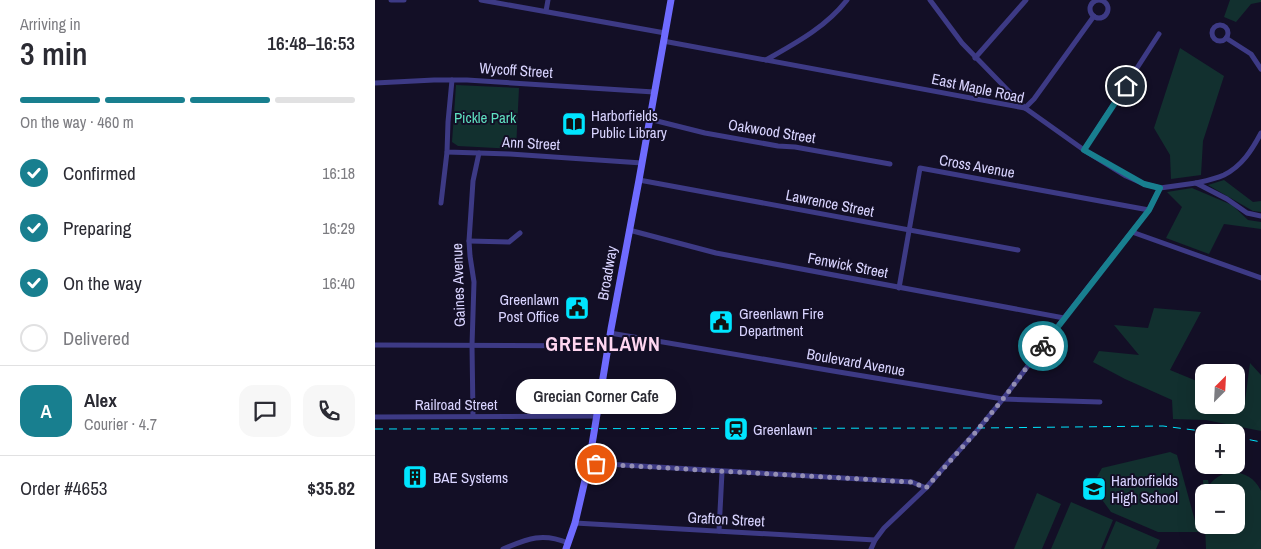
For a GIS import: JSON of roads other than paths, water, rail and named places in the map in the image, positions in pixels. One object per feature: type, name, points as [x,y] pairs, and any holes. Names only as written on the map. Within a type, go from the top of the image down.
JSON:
[{"type":"main road","name":"Broadway","points":[[567,546],[575,523],[589,463],[607,346],[671,0]]},
{"type":"street","points":[[391,0],[404,0]]},
{"type":"street","points":[[481,0],[665,33]]},
{"type":"street","points":[[546,11],[548,0]]},
{"type":"street","points":[[766,60],[807,37],[835,14],[847,0]]},
{"type":"street","points":[[931,0],[975,58],[1025,108],[1034,99],[1094,16]]},
{"type":"street","points":[[975,58],[1026,0]]},
{"type":"street","points":[[1084,150],[1159,34]]},
{"type":"street","points":[[1226,38],[1251,54],[1261,69]]},
{"type":"street","name":"East Maple Road","points":[[663,41],[1025,108],[1084,150],[1144,184],[1160,188],[1196,183],[1222,176],[1246,158],[1261,133]]},
{"type":"street","points":[[441,203],[452,80]]},
{"type":"street","name":"Wycoff Street","points":[[375,83],[452,80],[654,92]]},
{"type":"street","name":"Oakwood Street","points":[[649,119],[705,133],[890,164]]},
{"type":"street","name":"Ann Street","points":[[447,152],[642,163]]},
{"type":"street","name":"Gaines Avenue","points":[[473,416],[472,345],[474,282],[469,241],[473,181],[479,153]]},
{"type":"street","name":"Cross Avenue","points":[[899,288],[919,168],[1149,210]]},
{"type":"street","name":"Lawrence Street","points":[[639,180],[1018,250]]},
{"type":"street","points":[[1196,183],[1227,199],[1247,214],[1261,216]]},
{"type":"street","points":[[871,549],[884,528],[926,488],[1003,399],[1149,210],[1160,188]]},
{"type":"street","name":"Fenwick Street","points":[[629,230],[716,253],[1064,318]]},
{"type":"street","points":[[1132,232],[1261,278]]},
{"type":"street","points":[[469,241],[509,242],[520,233]]},
{"type":"street","name":"Boulevard Avenue","points":[[610,332],[1003,399],[1100,402]]},
{"type":"street","points":[[375,344],[607,346]]},
{"type":"street","name":"Railroad Street","points":[[375,417],[597,416]]},
{"type":"street","points":[[589,463],[912,482],[926,488]]},
{"type":"street","points":[[719,530],[722,472]]},
{"type":"street","name":"Grafton Street","points":[[575,523],[875,540]]},
{"type":"street","points":[[503,549],[530,538],[549,538],[567,546]]},
{"type":"railway","points":[[375,429],[1163,426],[1195,430]]},
{"type":"railway","points":[[1245,439],[1261,442]]},
{"type":"place","name":"Harborfields Public Library","points":[[574,124]]},
{"type":"place","name":"Greenlawn Post Office","points":[[577,308]]},
{"type":"place","name":"Greenlawn Fire Department","points":[[721,322]]},
{"type":"place","name":"Greenlawn","points":[[736,429]]},
{"type":"place","name":"Grecian Corner Cafe","points":[[596,464]]},
{"type":"place","name":"BAE Systems","points":[[415,477]]},
{"type":"place","name":"Harborfields High School","points":[[1094,489]]},
{"type":"district","name":"GREENLAWN","points":[[603,343]]},
{"type":"park label","name":"Pickle Park","points":[[485,117]]}]
